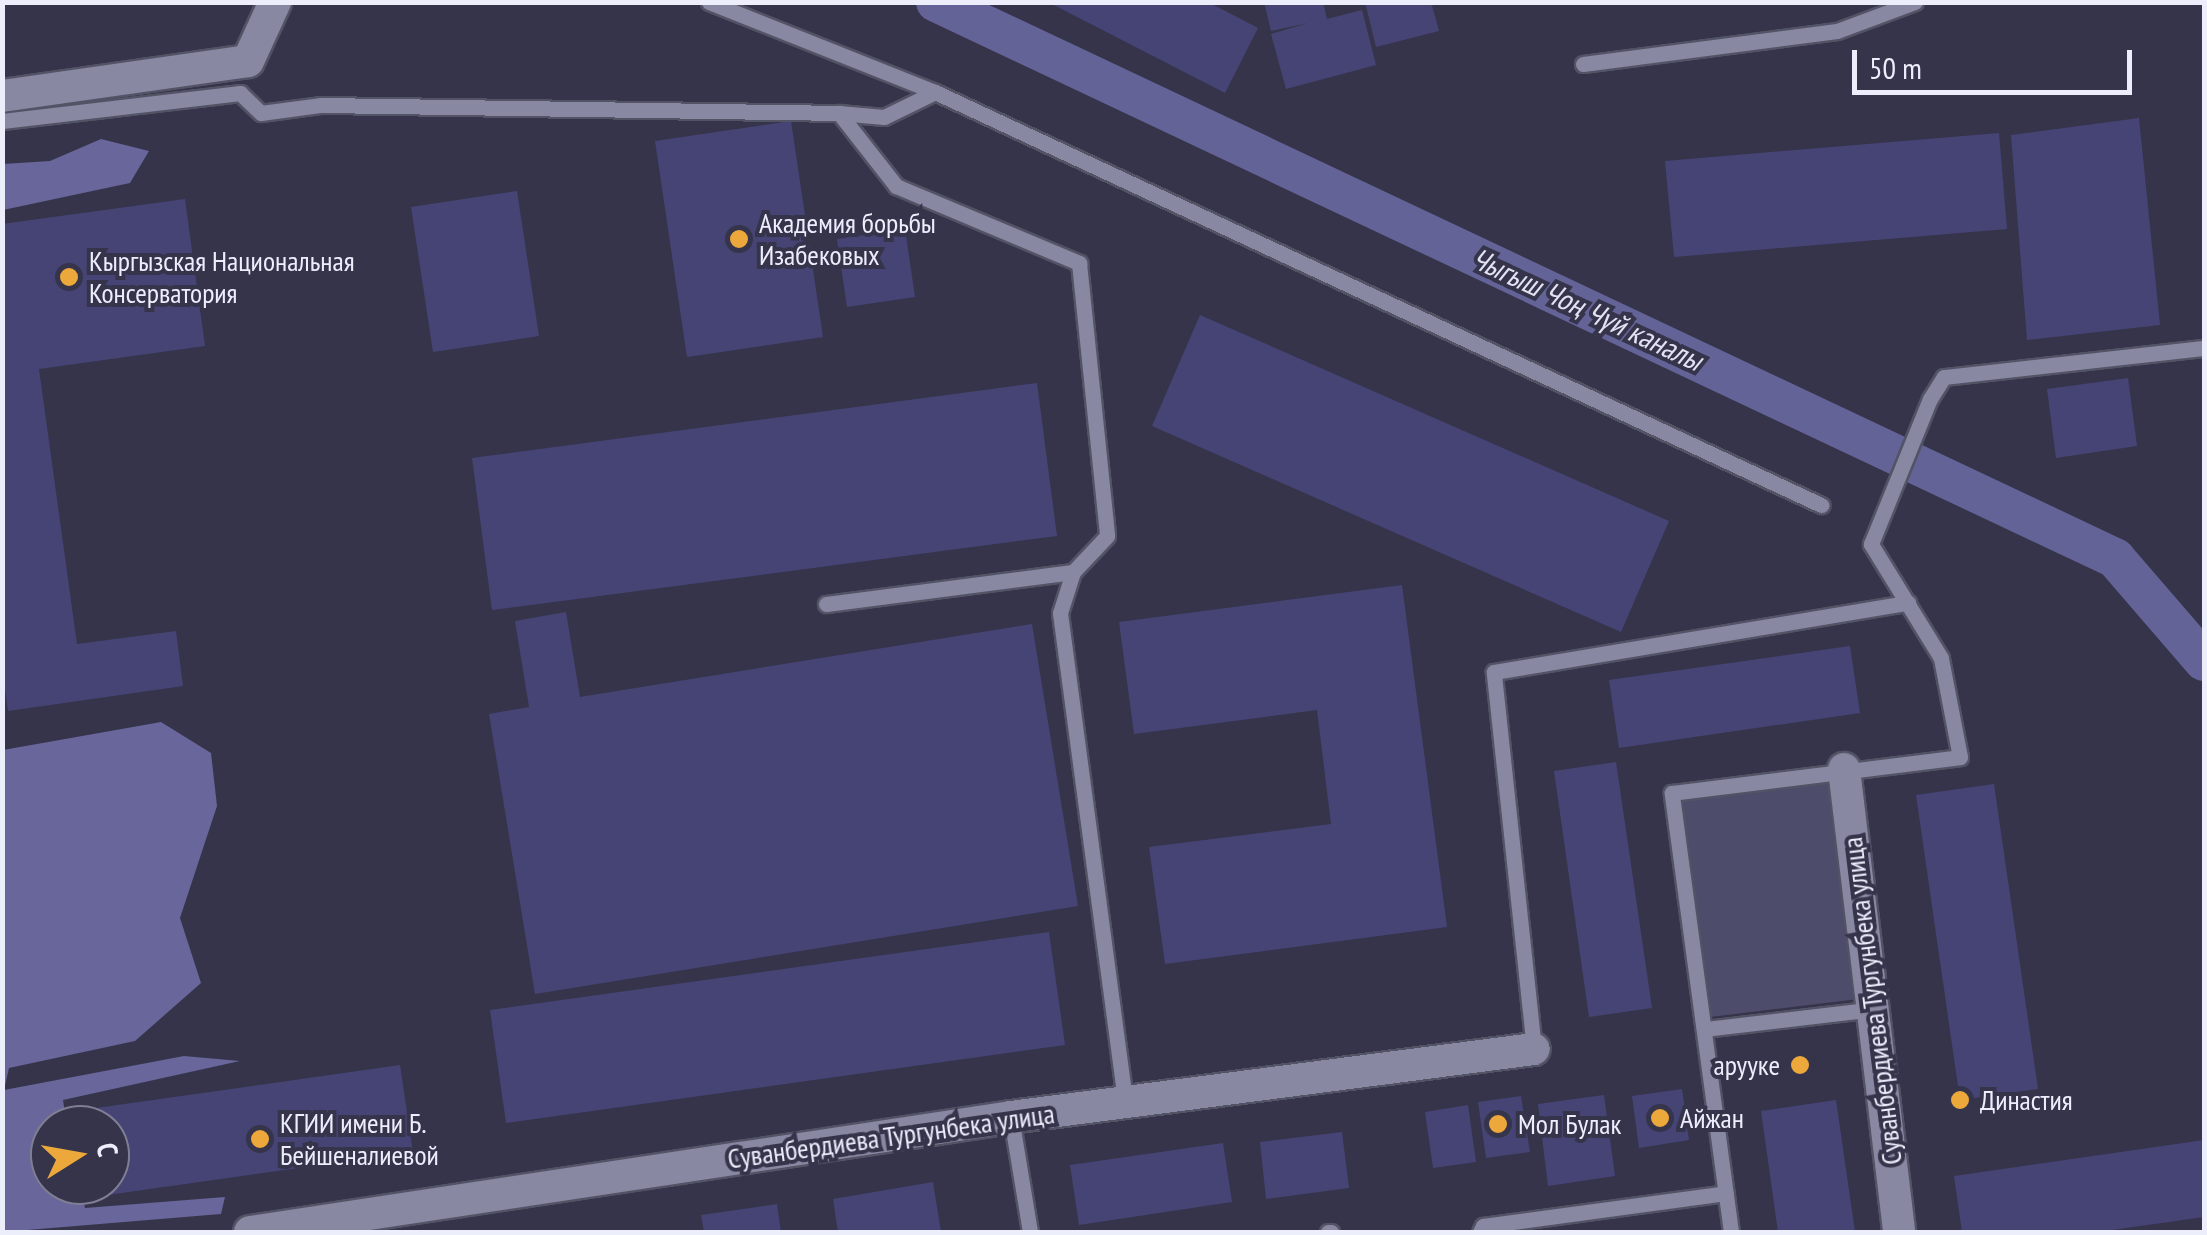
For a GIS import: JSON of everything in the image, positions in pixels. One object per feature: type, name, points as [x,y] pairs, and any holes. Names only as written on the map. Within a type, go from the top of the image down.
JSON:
[{"type":"street","points":[[2,96],[248,62],[275,2]]},
{"type":"street","name":"Суванбердиева Тургунбека улица","points":[[1844,769],[1899,1232]]},
{"type":"street","name":"Суванбердиева Тургунбека улица","points":[[250,1232],[1011,1118],[1534,1050]]},
{"type":"lane","points":[[709,2],[935,92],[1820,505]]},
{"type":"lane","points":[[1583,64],[1837,32],[1915,2]]},
{"type":"lane","points":[[2,121],[240,93],[261,113],[321,105],[839,113],[884,117],[935,92]]},
{"type":"lane","points":[[839,113],[896,186],[1079,263],[1108,536],[1073,572],[1060,613],[1126,1103]]},
{"type":"lane","points":[[1731,1232],[1672,793],[1960,756],[1941,658],[1871,544],[1930,399],[1944,376],[2204,348]]},
{"type":"lane","points":[[826,604],[1073,572]]},
{"type":"lane","points":[[1534,1050],[1494,672],[1908,603]]},
{"type":"lane","points":[[1705,1029],[1875,1009]]},
{"type":"lane","points":[[1011,1118],[1030,1232]]},
{"type":"lane","points":[[1480,1232],[1483,1226],[1726,1193]]},
{"type":"shaded area","points":[[101,139],[149,151],[130,183],[3,210],[3,164],[50,161]]},
{"type":"shaded area","points":[[161,722],[211,753],[217,806],[180,918],[201,983],[135,1041],[9,1068],[4,1090],[184,1056],[240,1061],[63,1100],[64,1105],[30,1105],[30,1205],[85,1208],[225,1197],[221,1214],[3,1232],[3,750]]},
{"type":"shaded area","points":[[1835,777],[1867,998],[1710,1017],[1681,799]]},
{"type":"building","points":[[1048,2],[1208,2],[1258,28],[1225,93]]},
{"type":"building","points":[[1264,2],[1323,2],[1327,19],[1362,10],[1376,65],[1286,89],[1271,34],[1308,23],[1271,31]]},
{"type":"building","points":[[1365,2],[1431,2],[1439,31],[1376,47]]},
{"type":"building","points":[[2139,118],[2160,325],[2027,340],[2011,135]]},
{"type":"building","name":"Академия борьбы Изабековых","points":[[791,121],[823,337],[687,357],[655,141]]},
{"type":"building","points":[[1999,133],[2007,229],[1674,257],[1665,161]]},
{"type":"building","points":[[517,191],[539,336],[433,352],[411,207]]},
{"type":"building","points":[[185,199],[205,346],[39,369],[77,644],[176,631],[183,686],[8,711],[2,669],[2,224]]},
{"type":"building","points":[[905,229],[915,297],[847,307],[837,239]]},
{"type":"building","points":[[1200,315],[1669,521],[1621,632],[1152,426]]},
{"type":"building","points":[[2128,378],[2137,446],[2056,458],[2047,389]]},
{"type":"building","points":[[1037,383],[1057,536],[492,610],[472,458]]},
{"type":"building","points":[[1402,585],[1447,927],[1165,964],[1149,847],[1331,824],[1317,710],[1134,734],[1119,622]]},
{"type":"building","points":[[566,612],[580,697],[1032,624],[1078,906],[535,994],[489,714],[529,707],[515,621]]},
{"type":"building","points":[[1850,646],[1860,713],[1619,748],[1609,680]]},
{"type":"building","points":[[1616,762],[1652,1008],[1589,1017],[1554,771]]},
{"type":"building","points":[[1994,784],[2038,1089],[1960,1100],[1916,795]]},
{"type":"building","points":[[1049,932],[1065,1045],[506,1123],[490,1010]]},
{"type":"building","name":"КГИИ имени Б. Бейшеналиевой","points":[[400,1065],[413,1152],[130,1192],[130,1105],[117,1105]]},
{"type":"building","name":"Айжан","points":[[1682,1089],[1689,1140],[1639,1148],[1632,1096]]},
{"type":"building","points":[[1604,1095],[1615,1176],[1548,1186],[1538,1104]]},
{"type":"building","points":[[1521,1096],[1530,1152],[1486,1158],[1478,1102]]},
{"type":"building","points":[[1836,1100],[1855,1232],[1778,1232],[1761,1111]]},
{"type":"building","points":[[1468,1105],[1476,1162],[1433,1168],[1425,1112]]},
{"type":"building","points":[[1342,1132],[1349,1188],[1266,1199],[1260,1142]]},
{"type":"building","points":[[2204,1140],[2204,1217],[2098,1232],[1962,1232],[1954,1176]]},
{"type":"building","points":[[1223,1143],[1232,1202],[1079,1225],[1070,1165]]},
{"type":"building","points":[[933,1182],[941,1232],[838,1232],[833,1199]]},
{"type":"building","points":[[777,1204],[781,1232],[704,1232],[701,1215]]},
{"type":"waterway","name":"Чыгыш Чоң Чүй каналы","points":[[936,2],[2115,558],[2204,661]]},
{"type":"place","name":"Академия борьбы Изабековых","points":[[739,239]]},
{"type":"place","name":"Кыргызская Национальная Консерватория","points":[[69,277]]},
{"type":"place","name":"арууке","points":[[1800,1065]]},
{"type":"place","name":"Династия","points":[[1960,1100]]},
{"type":"place","name":"Айжан","points":[[1660,1118]]},
{"type":"place","name":"Мол Булак","points":[[1498,1124]]},
{"type":"place","name":"КГИИ имени Б. Бейшеналиевой","points":[[260,1139]]}]
